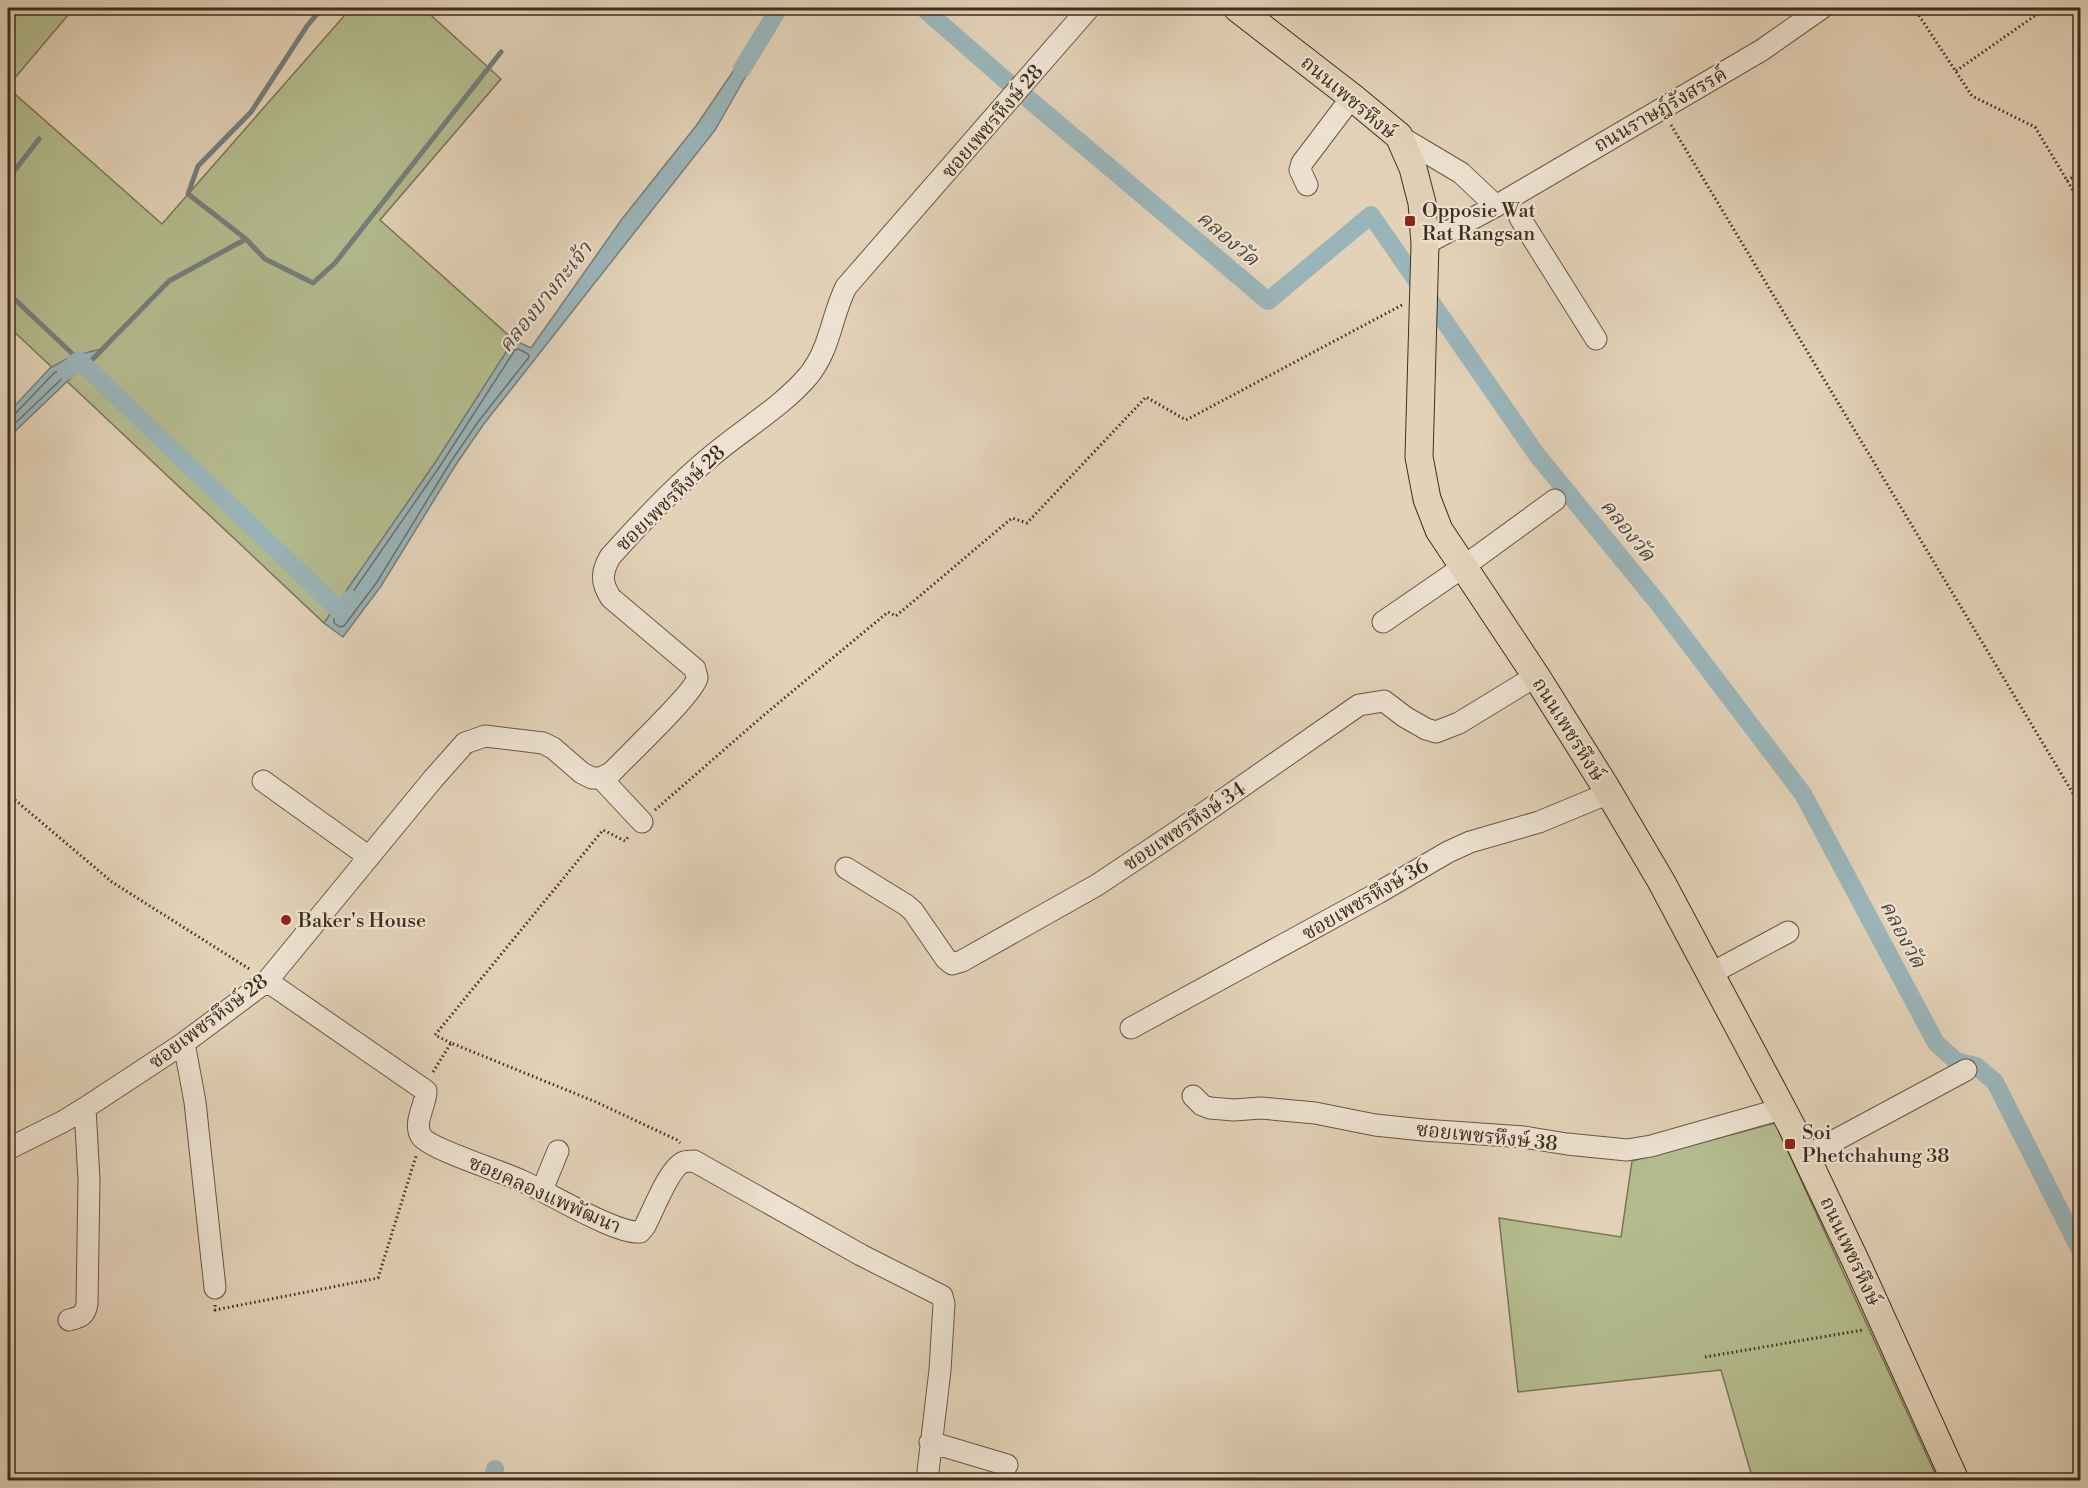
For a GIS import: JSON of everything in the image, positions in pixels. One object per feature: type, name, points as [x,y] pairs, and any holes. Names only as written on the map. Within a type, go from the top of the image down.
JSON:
[{"type":"main road","name":"ถนนเพชรหึงษ์","points":[[1237,8],[1399,136],[1413,168],[1420,194],[1425,245],[1419,457],[1427,499],[1439,530],[1536,676],[1661,881],[1806,1156],[1955,1480]]},
{"type":"street","name":"ซอยเพชรหึงษ์ 28","points":[[8,1149],[64,1122],[184,1043],[267,981],[465,743],[485,736],[543,743],[582,773],[592,778],[601,778],[612,772],[675,707],[692,688],[697,678],[695,669],[611,598],[604,588],[603,568],[634,530],[712,455],[779,403],[808,375],[824,351],[832,329],[836,306],[846,287],[1089,8]]},
{"type":"street","name":"ถนนราษฎ์รังสรรค์","points":[[1425,245],[1510,208],[1661,108],[1762,50],[1822,8]]},
{"type":"street","points":[[1307,185],[1301,176],[1302,163],[1352,97]]},
{"type":"street","points":[[1399,136],[1461,173],[1510,208],[1596,339]]},
{"type":"street","points":[[1383,622],[1555,500]]},
{"type":"street","name":"ซอยเพชรหึงษ์ 34","points":[[846,868],[906,905],[913,911],[946,959],[952,964],[962,962],[1096,885],[1188,825],[1359,705],[1372,701],[1384,701],[1405,717],[1436,732],[1459,723],[1536,676]]},
{"type":"street","points":[[601,778],[642,822]]},
{"type":"street","points":[[263,781],[369,857]]},
{"type":"street","name":"ซอยเพชรหึงษ์ 36","points":[[1131,1028],[1368,899],[1448,852],[1470,842],[1539,822],[1609,793]]},
{"type":"street","points":[[1710,974],[1788,932]]},
{"type":"street","points":[[267,981],[426,1091],[418,1128],[422,1137]]},
{"type":"street","points":[[184,1043],[195,1102],[215,1288]]},
{"type":"street","points":[[1806,1156],[1966,1070]]},
{"type":"street","name":"ซอยเพชรหึงษ์ 38","points":[[1193,1096],[1202,1105],[1210,1108],[1234,1110],[1261,1108],[1315,1113],[1385,1126],[1524,1137],[1627,1150],[1652,1146],[1781,1109]]},
{"type":"street","points":[[69,1320],[82,1316],[87,1304],[89,1180],[85,1108]]},
{"type":"street","name":"ซอยคลองแพพัฒนา","points":[[422,1137],[438,1147],[542,1190],[632,1233],[640,1232],[678,1166],[684,1162],[694,1161]]},
{"type":"street","points":[[542,1190],[558,1150]]},
{"type":"street","points":[[694,1161],[861,1255],[942,1296],[944,1304],[940,1370],[927,1480]]},
{"type":"street","points":[[930,1442],[1007,1465]]},
{"type":"path","points":[[1914,8],[1972,96],[2035,128],[2080,202]]},
{"type":"path","points":[[1956,71],[2046,8]]},
{"type":"path","points":[[1661,108],[2080,805]]},
{"type":"path","points":[[2067,181],[2080,171]]},
{"type":"path","points":[[694,1161],[677,1140],[596,1102],[435,1035],[603,830],[625,841],[642,822],[764,715],[888,612],[896,616],[1012,518],[1028,523],[1146,397],[1186,420],[1423,293]]},
{"type":"path","points":[[8,794],[112,882],[267,981]]},
{"type":"path","points":[[423,1088],[452,1043]]},
{"type":"path","points":[[215,1288],[214,1310],[378,1278],[422,1137]]},
{"type":"path","points":[[1705,1357],[1885,1326]]},
{"type":"green space","points":[[8,8],[74,8],[8,86]]},
{"type":"green space","points":[[351,8],[423,8],[501,79],[380,220],[514,340],[435,463],[324,623],[8,326],[8,88],[162,224]]},
{"type":"green space","points":[[1775,1123],[1938,1480],[1753,1480],[1721,1370],[1518,1392],[1499,1218],[1621,1237],[1632,1161]]},
{"type":"water","points":[[751,45],[759,53],[715,130],[483,425],[381,586],[343,637],[324,623],[435,463],[514,340],[531,348],[622,219],[696,126]]},
{"type":"water","points":[[101,349],[8,438],[8,413],[50,368],[70,357]]},
{"type":"waterway","points":[[246,239],[188,194],[198,166],[251,112],[307,26],[322,8]]},
{"type":"waterway","name":"คลองบางกะเจ้า","points":[[742,69],[779,8]]},
{"type":"waterway","name":"คลองวัด","points":[[923,8],[1011,85]]},
{"type":"waterway","points":[[85,367],[169,281],[246,239],[265,259],[313,283],[335,263],[501,52]]},
{"type":"waterway","name":"คลองวัด","points":[[1025,96],[1268,301],[1371,215],[1537,455],[1658,603],[1803,794],[1936,1043],[1956,1061],[1976,1066],[1995,1082],[2080,1250]]},
{"type":"waterway","points":[[8,179],[39,139]]},
{"type":"waterway","points":[[8,293],[79,360]]},
{"type":"waterway","points":[[66,371],[79,360],[341,612],[350,599]]},
{"type":"waterway","points":[[492,1480],[495,1469]]},
{"type":"place","name":"Opposie Wat Rat Rangsan","points":[[1410,221]]},
{"type":"place","name":"Baker's House","points":[[286,920]]},
{"type":"place","name":"Soi Phetchahung 38","points":[[1790,1144]]}]
